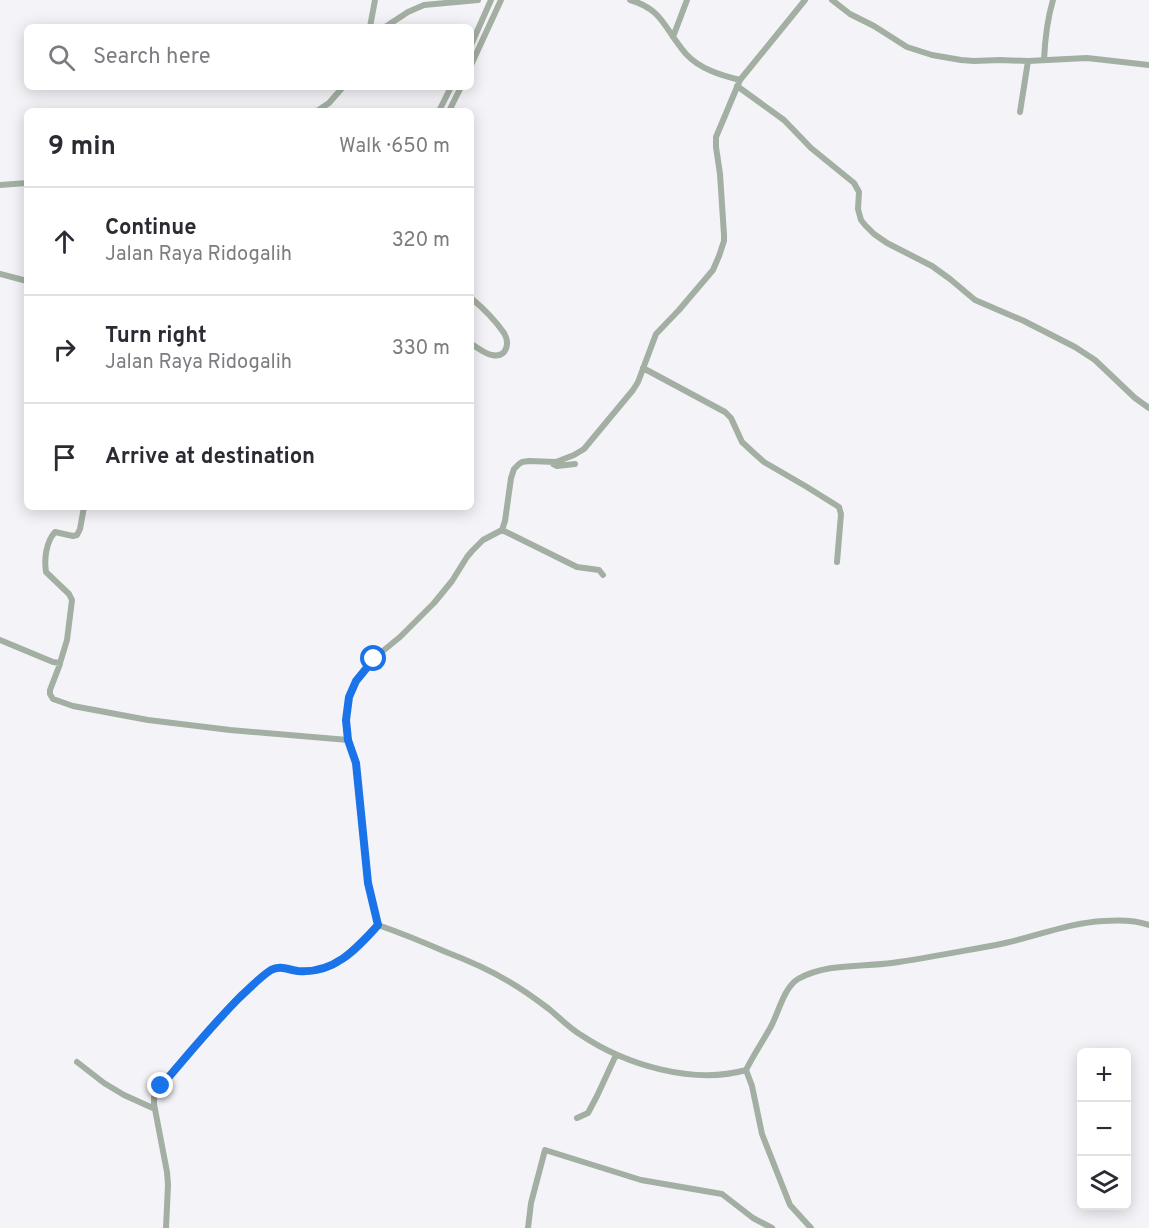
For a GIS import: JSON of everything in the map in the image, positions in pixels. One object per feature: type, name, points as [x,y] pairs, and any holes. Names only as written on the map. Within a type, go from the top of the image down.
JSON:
[{"type":"street","points":[[371,24],[375,0]]},
{"type":"street","points":[[390,24],[424,5],[478,0]]},
{"type":"street","points":[[474,38],[491,0]]},
{"type":"street","points":[[474,59],[501,0]]},
{"type":"street","points":[[630,0],[639,2],[657,14],[686,54],[703,68],[739,83],[779,115],[811,148],[854,183],[859,192],[858,209],[861,220],[874,234],[932,266],[975,300],[1075,346],[1095,360],[1135,398],[1149,408]]},
{"type":"street","points":[[673,37],[687,0]]},
{"type":"street","points":[[378,925],[368,883],[356,763],[348,740],[347,711],[349,697],[356,681],[374,659],[434,603],[452,581],[472,550],[483,540],[502,530],[514,469],[522,462],[556,462],[584,449],[633,390],[644,368],[656,334],[713,270],[724,235],[716,136],[739,83],[805,0]]},
{"type":"street","points":[[832,0],[850,14],[919,52],[961,60],[1028,61],[1087,58],[1149,65]]},
{"type":"street","points":[[1044,60],[1046,26],[1053,0]]},
{"type":"street","points":[[1020,112],[1028,61]]},
{"type":"street","points":[[322,108],[340,90]]},
{"type":"street","points":[[440,108],[449,90]]},
{"type":"street","points":[[450,108],[459,90]]},
{"type":"street","points":[[0,185],[24,183]]},
{"type":"street","points":[[0,274],[24,280]]},
{"type":"street","points":[[474,301],[505,334],[508,343],[506,350],[492,355],[474,346]]},
{"type":"street","points":[[644,368],[725,412],[731,418],[742,442],[764,462],[839,507],[841,514],[837,562]]},
{"type":"street","points":[[548,462],[557,466],[575,464]]},
{"type":"street","points":[[83,510],[77,535],[54,532],[47,548],[46,572],[69,594],[72,600],[67,640],[50,690],[53,699],[73,706],[148,720],[348,740]]},
{"type":"street","points":[[502,530],[577,567],[598,570],[603,575]]},
{"type":"street","points":[[0,640],[60,664]]},
{"type":"street","points":[[811,1228],[790,1205],[762,1134],[752,1086],[746,1070],[770,1029],[788,990],[796,980],[808,974],[834,968],[892,963],[996,945],[1075,925],[1122,921],[1143,923],[1149,926]]},
{"type":"street","points":[[166,1228],[167,1172],[154,1097],[161,1086],[214,1023],[257,981],[273,969],[312,971],[331,966],[343,959],[378,925]]},
{"type":"street","points":[[378,925],[424,942],[496,974],[537,1000],[580,1035],[633,1062],[702,1076],[732,1074],[746,1070]]},
{"type":"street","points":[[577,1118],[588,1113],[616,1055]]},
{"type":"street","points":[[77,1062],[104,1083],[155,1109]]},
{"type":"street","points":[[528,1228],[531,1203],[545,1150],[641,1180],[722,1194],[753,1218],[772,1228]]},
{"type":"route","points":[[161,1086],[214,1023],[257,981],[273,969],[312,971],[326,969],[343,959],[378,925],[368,883],[356,763],[348,740],[346,720],[349,697],[356,681],[374,659]]}]
